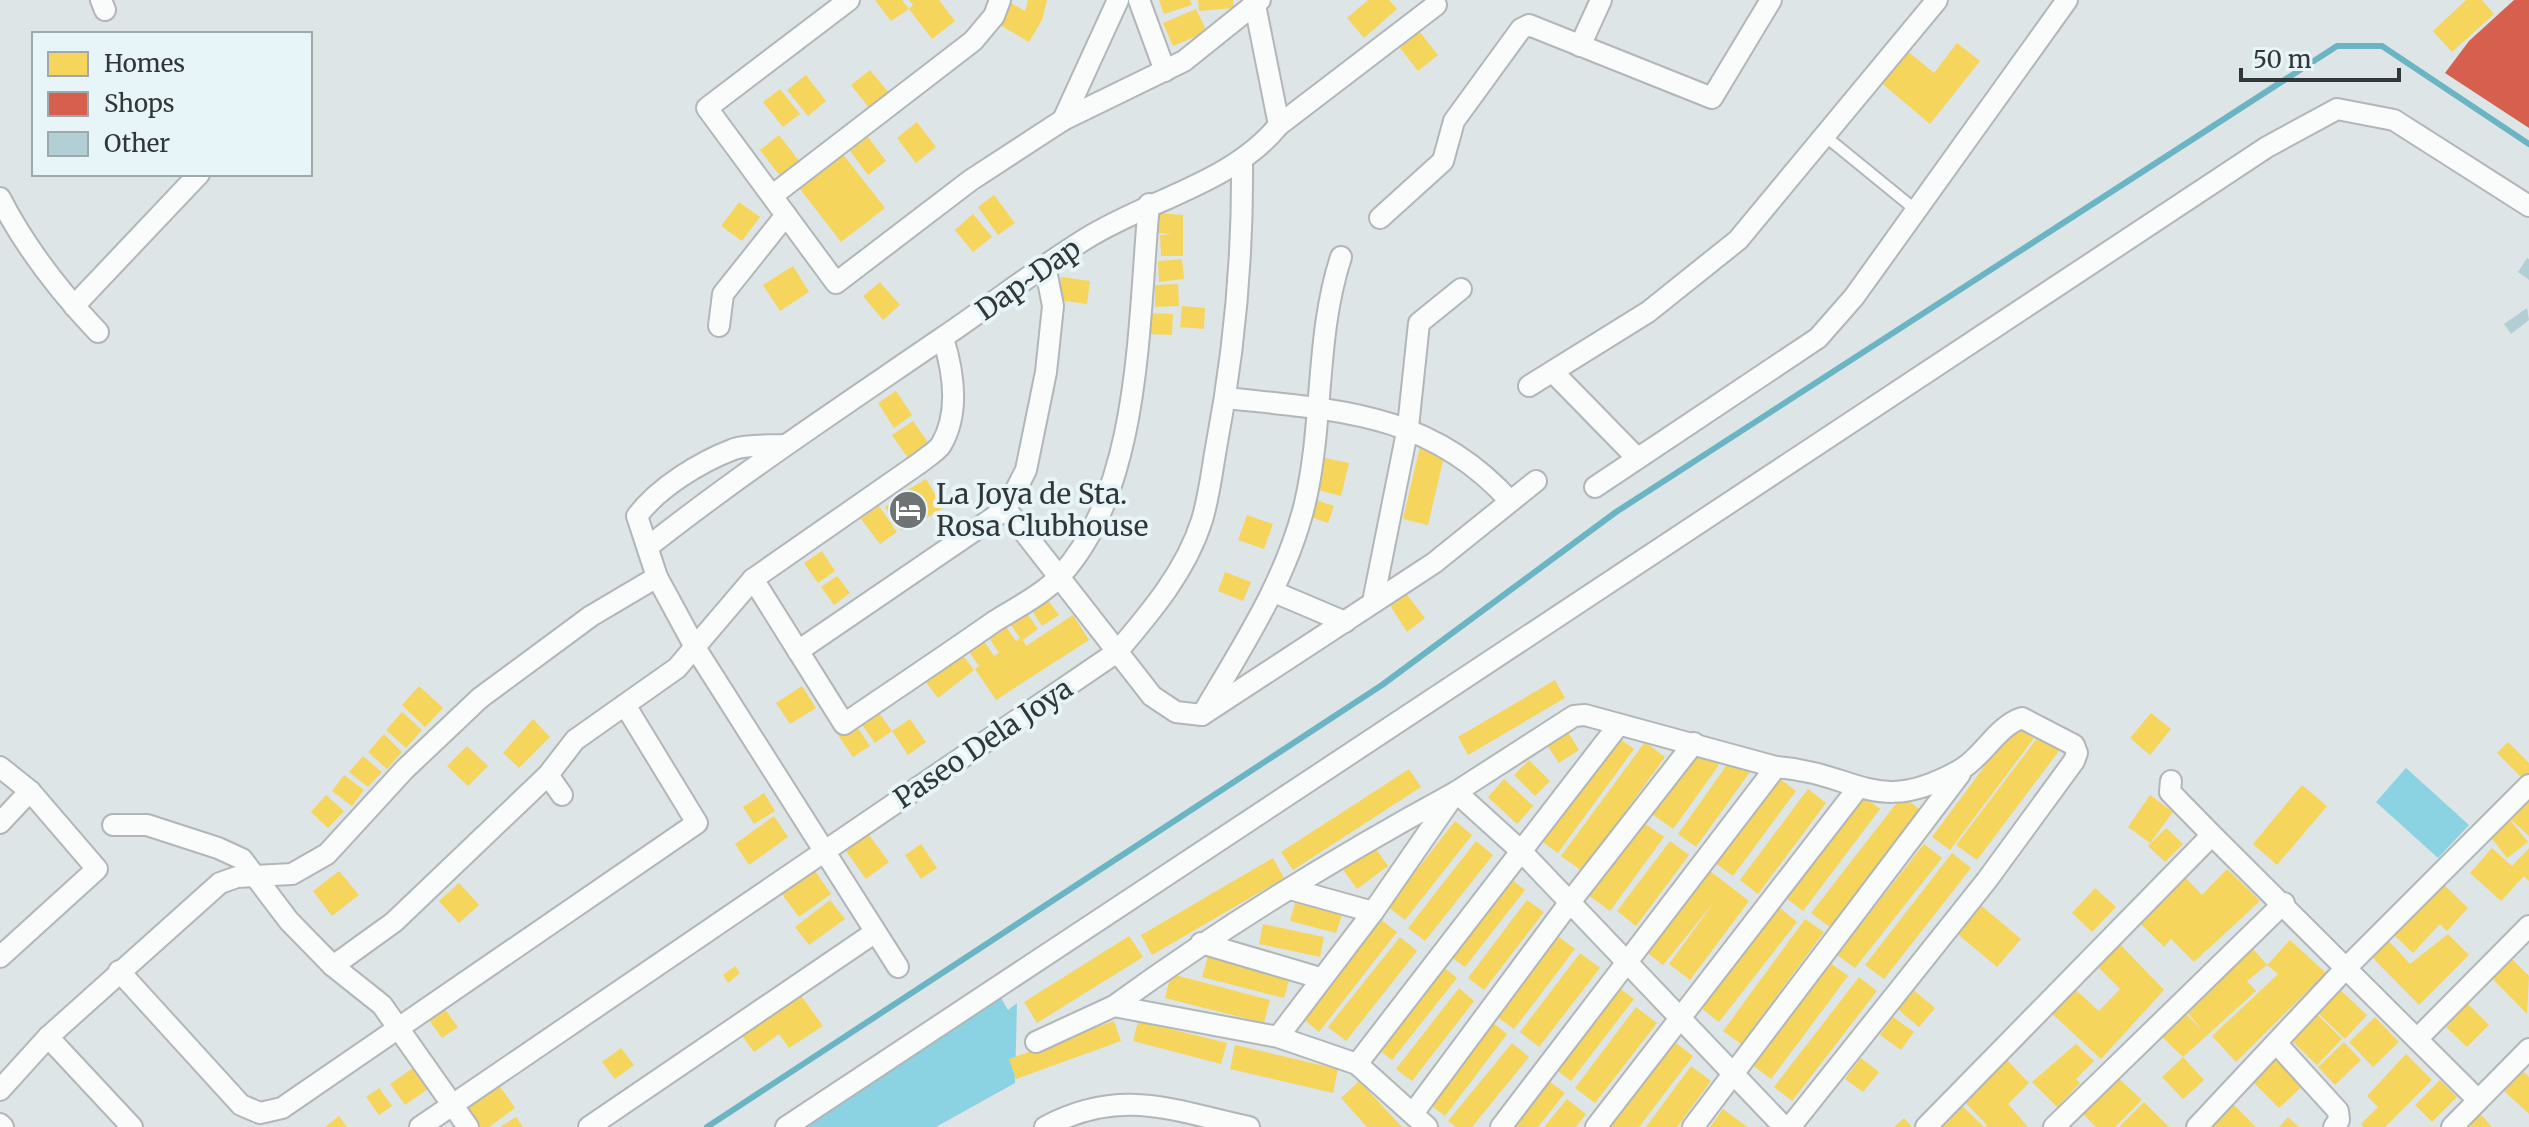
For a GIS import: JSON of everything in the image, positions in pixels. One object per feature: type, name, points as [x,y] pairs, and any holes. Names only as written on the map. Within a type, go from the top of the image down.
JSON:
[{"type":"street","points":[[849,0],[707,108],[836,283],[971,180],[1063,120],[1184,61],[1256,1],[1279,125]]},
{"type":"street","points":[[773,195],[973,41],[994,16],[1000,0]]},
{"type":"street","points":[[1063,120],[1118,0]]},
{"type":"street","points":[[1139,0],[1165,71]]},
{"type":"street","points":[[1580,46],[1601,0]]},
{"type":"street","points":[[1380,218],[1443,161],[1454,121],[1521,29],[1529,25],[1712,98],[1771,0]]},
{"type":"street","points":[[1529,386],[1648,312],[1738,240],[1937,0]]},
{"type":"street","points":[[1595,487],[1818,338],[1854,297],[2067,0]]},
{"type":"street","name":"Dap~Dap","points":[[649,546],[783,445],[943,338],[1045,265],[1149,204],[1242,162],[1261,147],[1279,125],[1436,5]]},
{"type":"street","points":[[786,1127],[2267,147],[2337,109],[2394,120],[2529,206]]},
{"type":"street","name":"Paseo Dela Joya","points":[[420,1127],[1117,652],[1160,602],[1182,565],[1202,520],[1226,398],[1243,238],[1242,162]]},
{"type":"street","points":[[74,306],[197,176]]},
{"type":"street","points":[[0,198],[15,227],[74,306],[98,332]]},
{"type":"street","points":[[753,579],[844,724],[1058,578],[1091,536],[1110,495],[1121,454],[1132,385],[1149,204]]},
{"type":"street","points":[[719,326],[723,294],[786,215]]},
{"type":"street","points":[[1202,715],[1274,592],[1304,504],[1319,408],[1330,290],[1341,257]]},
{"type":"street","points":[[798,651],[1006,509],[1026,470],[1046,372],[1053,306],[1045,265]]},
{"type":"street","points":[[1373,602],[1408,427],[1419,323],[1461,289]]},
{"type":"street","points":[[333,966],[394,922],[548,775],[575,740],[677,668],[753,579],[941,445],[949,415],[954,374],[943,338]]},
{"type":"street","points":[[1553,372],[1637,458]]},
{"type":"street","points":[[1226,398],[1319,408],[1408,427],[1452,450],[1485,474],[1510,501]]},
{"type":"street","points":[[783,445],[736,448],[650,499],[637,516],[657,577],[696,649],[822,852],[898,967]]},
{"type":"street","points":[[1006,509],[1152,696],[1176,712],[1202,715],[1345,622],[1492,520],[1536,481]]},
{"type":"street","points":[[0,1090],[48,1037],[220,883],[237,877],[292,874],[327,854],[405,769],[480,698],[591,616],[657,577]]},
{"type":"street","points":[[1274,592],[1345,622]]},
{"type":"street","points":[[119,971],[241,1105],[260,1113],[282,1108],[697,823],[625,705]]},
{"type":"street","points":[[1036,1042],[1114,1006],[1201,943],[1353,847],[1456,792],[1574,716],[1585,715],[1617,727],[1694,743],[1776,767],[1801,769],[1858,788],[1895,794],[1921,790],[1965,767]]},
{"type":"street","points":[[1693,1127],[1965,767],[2009,725],[2022,718],[2074,745],[2077,753],[1987,880],[1790,1127]]},
{"type":"street","points":[[1357,1064],[1617,727]]},
{"type":"street","points":[[1114,1006],[1278,1037],[1357,1064],[1421,1120],[1570,902],[1694,743]]},
{"type":"street","points":[[0,767],[30,791],[97,869],[0,957]]},
{"type":"street","points":[[1501,1127],[1776,767]]},
{"type":"street","points":[[548,775],[562,795]]},
{"type":"street","points":[[2171,781],[2170,792],[2478,1100]]},
{"type":"street","points":[[2197,1127],[2346,968],[2529,785]]},
{"type":"street","points":[[1596,1127],[1858,788]]},
{"type":"street","points":[[0,823],[30,791]]},
{"type":"street","points":[[1456,792],[1520,850],[1784,1127]]},
{"type":"street","points":[[1278,1037],[1373,912],[1456,792]]},
{"type":"street","points":[[113,825],[147,825],[242,859],[289,921],[333,966],[382,1005],[468,1127]]},
{"type":"street","points":[[1926,1127],[2212,835]]},
{"type":"street","points":[[1290,889],[1373,912]]},
{"type":"street","points":[[2054,1127],[2284,903]]},
{"type":"street","points":[[2418,1038],[2529,926]]},
{"type":"street","points":[[589,1127],[874,933]]},
{"type":"street","points":[[1201,943],[1320,978]]},
{"type":"street","points":[[48,1037],[132,1127]]},
{"type":"street","points":[[2277,1044],[2338,1111],[2339,1120],[2334,1127]]},
{"type":"street","points":[[2452,1127],[2529,1049]]},
{"type":"street","points":[[1045,1127],[1071,1122],[1108,1104],[1134,1102],[1249,1127]]},
{"type":"lane","points":[[1825,136],[1917,211]]},
{"type":"shaded area","points":[[2406,768],[2469,825],[2438,858],[2376,802]]},
{"type":"shaded area","points":[[990,979],[1008,1010],[1017,1003],[1015,1083],[936,1127],[778,1127]]},
{"type":"building: Homes","points":[[875,0],[902,0],[909,9],[891,21]]},
{"type":"building: Homes","points":[[909,0],[939,0],[955,21],[932,39],[909,9],[913,5]]},
{"type":"building: Homes","points":[[1028,0],[1047,0],[1042,20],[1029,42],[998,24],[1011,3],[1025,11]]},
{"type":"building: Homes","points":[[1159,0],[1190,0],[1192,5],[1164,14]]},
{"type":"building: Homes","points":[[1198,0],[1233,0],[1234,8],[1199,11]]},
{"type":"building: Homes","points":[[1368,0],[1389,0],[1397,9],[1364,38],[1347,18]]},
{"type":"building: Homes","points":[[2466,0],[2482,0],[2494,14],[2452,52],[2433,31]]},
{"type":"building: Homes","points":[[1196,9],[1207,32],[1173,46],[1163,23]]},
{"type":"building: Homes","points":[[1419,31],[1438,55],[1418,71],[1400,48]]},
{"type":"building: Homes","points":[[1957,43],[1980,61],[1930,124],[1878,80],[1905,49],[1934,73]]},
{"type":"building: Homes","points":[[870,70],[889,93],[870,109],[851,85]]},
{"type":"building: Homes","points":[[806,75],[826,101],[808,116],[787,90]]},
{"type":"building: Homes","points":[[780,89],[800,114],[783,127],[763,102]]},
{"type":"building: Homes","points":[[917,122],[936,147],[916,163],[897,138]]},
{"type":"building: Homes","points":[[779,135],[803,166],[784,181],[760,150]]},
{"type":"building: Homes","points":[[868,137],[886,161],[868,175],[850,151]]},
{"type":"building: Homes","points":[[841,152],[885,208],[841,242],[796,184]]},
{"type":"building: Homes","points":[[994,195],[1015,223],[998,235],[978,207]]},
{"type":"building: Homes","points":[[739,202],[760,217],[742,241],[721,226]]},
{"type":"building: Homes","points":[[1158,213],[1183,215],[1183,256],[1161,256],[1160,235],[1173,234],[1157,233]]},
{"type":"building: Homes","points":[[973,214],[992,237],[973,252],[955,230]]},
{"type":"building: Homes","points":[[1182,259],[1184,279],[1159,282],[1158,261]]},
{"type":"building: Homes","points":[[793,266],[809,292],[780,311],[763,285]]},
{"type":"building: Homes","points":[[1061,277],[1090,281],[1087,304],[1058,300]]},
{"type":"building: Homes","points":[[880,282],[900,305],[883,320],[863,296]]},
{"type":"building: Homes","points":[[1178,284],[1179,306],[1155,307],[1155,285]]},
{"type":"building: Homes","points":[[1182,306],[1205,308],[1204,329],[1180,327]]},
{"type":"building: Homes","points":[[1148,313],[1173,314],[1172,335],[1147,334]]},
{"type":"building: Homes","points":[[896,391],[912,415],[894,428],[878,403]]},
{"type":"building: Homes","points":[[913,421],[929,444],[908,458],[892,435]]},
{"type":"building: Homes","points":[[1421,442],[1446,448],[1428,525],[1403,519]]},
{"type":"building: Homes","points":[[1321,457],[1349,463],[1341,496],[1314,489]]},
{"type":"building: Homes","points":[[926,479],[943,508],[923,520],[906,491]]},
{"type":"building: Homes","points":[[903,496],[919,519],[901,531],[885,507]]},
{"type":"building: Homes","points":[[1313,499],[1334,506],[1328,523],[1307,516]]},
{"type":"building: Homes","points":[[879,506],[897,532],[880,544],[861,519]]},
{"type":"building: Homes","points":[[1247,515],[1273,524],[1264,549],[1238,540]]},
{"type":"building: Homes","points":[[822,551],[835,571],[818,583],[804,563]]},
{"type":"building: Homes","points":[[1225,572],[1251,582],[1243,601],[1218,591]]},
{"type":"building: Homes","points":[[837,576],[850,593],[834,605],[821,587]]},
{"type":"building: Homes","points":[[1405,592],[1425,618],[1407,632],[1388,602]]},
{"type":"building: Homes","points":[[1045,596],[1059,615],[1042,626],[1029,606]]},
{"type":"building: Homes","points":[[1024,609],[1038,629],[1023,640],[1026,646],[1073,615],[1089,640],[996,700],[975,669],[979,666],[967,649],[982,638],[994,656],[999,653],[987,635],[1004,624],[1016,641],[1020,638],[1008,621]]},
{"type":"building: Homes","points":[[961,653],[974,670],[938,698],[925,681]]},
{"type":"building: Homes","points":[[1555,680],[1565,698],[1468,755],[1458,737]]},
{"type":"building: Homes","points":[[419,686],[443,708],[425,727],[402,705]]},
{"type":"building: Homes","points":[[802,686],[816,708],[790,724],[776,703]]},
{"type":"building: Homes","points":[[874,706],[892,731],[875,743],[857,718]]},
{"type":"building: Homes","points":[[402,712],[422,730],[406,748],[386,730]]},
{"type":"building: Homes","points":[[2151,713],[2171,729],[2150,755],[2130,738]]},
{"type":"building: Homes","points":[[533,719],[550,737],[519,768],[503,753]]},
{"type":"building: Homes","points":[[910,719],[926,742],[908,755],[892,731]]},
{"type":"building: Homes","points":[[855,724],[870,746],[853,757],[838,735]]},
{"type":"building: Homes","points":[[2016,724],[2034,738],[1950,850],[1932,837]]},
{"type":"building: Homes","points":[[1568,732],[1579,750],[1559,763],[1547,745]]},
{"type":"building: Homes","points":[[2041,733],[2061,748],[1977,860],[1956,845]]},
{"type":"building: Homes","points":[[384,734],[402,752],[387,769],[368,752]]},
{"type":"building: Homes","points":[[1616,736],[1634,749],[1558,853],[1540,840]]},
{"type":"building: Homes","points":[[1645,742],[1665,757],[1582,871],[1561,856]]},
{"type":"building: Homes","points":[[2508,742],[2529,763],[2529,775],[2524,780],[2497,753]]},
{"type":"building: Homes","points":[[467,746],[488,766],[468,786],[447,766]]},
{"type":"building: Homes","points":[[1698,750],[1719,765],[1673,829],[1652,814]]},
{"type":"building: Homes","points":[[363,756],[382,772],[368,787],[349,772]]},
{"type":"building: Homes","points":[[1731,759],[1750,772],[1696,847],[1678,834]]},
{"type":"building: Homes","points":[[1529,760],[1550,781],[1535,796],[1514,775]]},
{"type":"building: Homes","points":[[1409,769],[1421,787],[1293,870],[1281,852]]},
{"type":"building: Homes","points":[[344,775],[364,790],[352,806],[332,791]]},
{"type":"building: Homes","points":[[1779,778],[1796,791],[1733,876],[1715,863]]},
{"type":"building: Homes","points":[[1504,779],[1533,806],[1517,824],[1488,797]]},
{"type":"building: Homes","points":[[2302,785],[2327,806],[2277,865],[2253,844]]},
{"type":"building: Homes","points":[[1808,789],[1826,803],[1758,894],[1740,880]]},
{"type":"building: Homes","points":[[2529,792],[2529,836],[2507,816],[2528,842],[2507,858],[2486,831]]},
{"type":"building: Homes","points":[[764,793],[775,811],[754,824],[743,807]]},
{"type":"building: Homes","points":[[326,795],[344,811],[328,828],[311,812]]},
{"type":"building: Homes","points":[[2150,795],[2173,812],[2150,843],[2128,827]]},
{"type":"building: Homes","points":[[1863,796],[1880,809],[1803,911],[1786,898]]},
{"type":"building: Homes","points":[[1902,796],[1922,811],[1831,928],[1811,913]]},
{"type":"building: Homes","points":[[774,816],[788,837],[749,865],[735,844]]},
{"type":"building: Homes","points":[[1455,821],[1472,835],[1405,920],[1388,907]]},
{"type":"building: Homes","points":[[1641,821],[1664,837],[1610,911],[1588,895]]},
{"type":"building: Homes","points":[[2166,828],[2183,844],[2165,862],[2148,846]]},
{"type":"building: Homes","points":[[866,831],[889,862],[866,879],[843,847]]},
{"type":"building: Homes","points":[[1476,841],[1493,855],[1425,941],[1408,928]]},
{"type":"building: Homes","points":[[1670,841],[1689,855],[1636,926],[1617,911]]},
{"type":"building: Homes","points":[[921,844],[937,868],[921,879],[905,855]]},
{"type":"building: Homes","points":[[1924,844],[1942,858],[1855,968],[1837,955]]},
{"type":"building: Homes","points":[[1374,846],[1388,866],[1357,889],[1343,870]]},
{"type":"building: Homes","points":[[2492,848],[2512,866],[2529,848],[2529,881],[2524,876],[2501,901],[2470,873]]},
{"type":"building: Homes","points":[[1952,853],[1971,868],[1884,979],[1865,965]]},
{"type":"building: Homes","points":[[1273,858],[1284,878],[1152,955],[1141,935]]},
{"type":"building: Homes","points":[[2227,869],[2260,901],[2194,962],[2171,939],[2164,947],[2136,919],[2182,874],[2202,895]]},
{"type":"building: Homes","points":[[339,871],[359,895],[332,916],[313,891]]},
{"type":"building: Homes","points":[[815,871],[831,894],[799,917],[782,894]]},
{"type":"building: Homes","points":[[1710,871],[1749,901],[1690,980],[1669,964],[1715,901],[1663,965],[1645,951]]},
{"type":"building: Homes","points":[[1507,876],[1525,890],[1465,967],[1447,954]]},
{"type":"building: Homes","points":[[2439,880],[2468,908],[2447,931],[2440,924],[2413,953],[2390,931]]},
{"type":"building: Homes","points":[[459,883],[479,905],[459,923],[439,901]]},
{"type":"building: Homes","points":[[2095,888],[2116,907],[2092,932],[2072,913]]},
{"type":"building: Homes","points":[[830,900],[845,919],[809,945],[795,927]]},
{"type":"building: Homes","points":[[1527,900],[1544,912],[1484,990],[1468,978]]},
{"type":"building: Homes","points":[[1295,903],[1342,915],[1336,933],[1290,921]]},
{"type":"building: Homes","points":[[1978,903],[2021,939],[1997,967],[1954,931]]},
{"type":"building: Homes","points":[[1779,907],[1797,922],[1719,1022],[1701,1008]]},
{"type":"building: Homes","points":[[1380,919],[1397,932],[1319,1032],[1302,1018]]},
{"type":"building: Homes","points":[[1805,919],[1824,932],[1741,1044],[1723,1031]]},
{"type":"building: Homes","points":[[1263,924],[1324,937],[1320,957],[1259,944]]},
{"type":"building: Homes","points":[[2448,934],[2469,955],[2419,1005],[2371,956],[2388,940],[2410,964]]},
{"type":"building: Homes","points":[[1129,936],[1143,957],[1037,1023],[1024,1002]]},
{"type":"building: Homes","points":[[1400,937],[1417,951],[1346,1041],[1328,1027]]},
{"type":"building: Homes","points":[[1559,937],[1575,949],[1514,1029],[1497,1017]]},
{"type":"building: Homes","points":[[2290,940],[2326,973],[2236,1062],[2212,1036],[2278,974],[2267,965]]},
{"type":"building: Homes","points":[[2117,941],[2164,990],[2101,1059],[2047,1009],[2070,985],[2099,1011],[2120,989],[2095,964]]},
{"type":"building: Homes","points":[[2249,944],[2267,965],[2247,981],[2256,991],[2183,1057],[2154,1029],[2178,1006],[2202,1030],[2181,1005]]},
{"type":"building: Homes","points":[[1580,953],[1600,968],[1539,1047],[1520,1032]]},
{"type":"building: Homes","points":[[1208,956],[1290,977],[1284,998],[1202,977]]},
{"type":"building: Homes","points":[[2512,959],[2529,976],[2527,1014],[2492,978]]},
{"type":"building: Homes","points":[[1829,962],[1848,976],[1771,1079],[1751,1064]]},
{"type":"building: Homes","points":[[1440,964],[1457,978],[1392,1060],[1375,1047]]},
{"type":"building: Homes","points":[[735,966],[740,973],[728,983],[723,975]]},
{"type":"building: Homes","points":[[1171,974],[1270,1000],[1264,1023],[1165,998]]},
{"type":"building: Homes","points":[[1859,977],[1877,991],[1792,1101],[1774,1087]]},
{"type":"building: Homes","points":[[2335,985],[2367,1015],[2345,1039],[2313,1008]]},
{"type":"building: Homes","points":[[1618,987],[1634,999],[1571,1081],[1555,1069]]},
{"type":"building: Homes","points":[[1459,988],[1474,1001],[1412,1081],[1396,1069]]},
{"type":"building: Homes","points":[[1911,988],[1935,1008],[1919,1027],[1895,1007]]},
{"type":"building: Homes","points":[[797,990],[823,1026],[789,1048],[779,1034],[754,1052],[740,1033]]},
{"type":"building: Homes","points":[[2468,1004],[2489,1025],[2467,1047],[2446,1027]]},
{"type":"building: Homes","points":[[442,1005],[458,1027],[442,1038],[426,1016]]},
{"type":"building: Homes","points":[[1636,1007],[1657,1023],[1595,1103],[1575,1088]]},
{"type":"building: Homes","points":[[2315,1012],[2342,1039],[2317,1065],[2289,1038]]},
{"type":"building: Homes","points":[[1893,1017],[1914,1032],[1901,1050],[1880,1035]]},
{"type":"building: Homes","points":[[2375,1017],[2399,1042],[2373,1067],[2349,1042]]},
{"type":"building: Homes","points":[[1114,1021],[1121,1041],[1016,1079],[1009,1059]]},
{"type":"building: Homes","points":[[1138,1021],[1227,1043],[1221,1064],[1133,1041]]},
{"type":"building: Homes","points":[[1492,1022],[1507,1034],[1445,1116],[1429,1104]]},
{"type":"building: Homes","points":[[1672,1040],[1693,1056],[1639,1127],[1606,1127]]},
{"type":"building: Homes","points":[[2344,1042],[2361,1060],[2335,1085],[2318,1067]]},
{"type":"building: Homes","points":[[1512,1043],[1529,1057],[1472,1127],[1456,1127],[1448,1121]]},
{"type":"building: Homes","points":[[2076,1044],[2094,1061],[2076,1079],[2080,1083],[2057,1107],[2032,1082]]},
{"type":"building: Homes","points":[[1235,1045],[1338,1069],[1333,1093],[1230,1069]]},
{"type":"building: Homes","points":[[621,1048],[634,1065],[615,1079],[602,1062]]},
{"type":"building: Homes","points":[[2277,1052],[2307,1082],[2279,1108],[2250,1079]]},
{"type":"building: Homes","points":[[2406,1054],[2432,1080],[2385,1127],[2364,1127],[2361,1124],[2378,1107],[2367,1096]]},
{"type":"building: Homes","points":[[2002,1055],[2029,1083],[2008,1104],[2028,1127],[1984,1127],[1987,1125],[1957,1094]]},
{"type":"building: Homes","points":[[2183,1057],[2204,1080],[2183,1099],[2162,1077]]},
{"type":"building: Homes","points":[[1861,1058],[1879,1072],[1863,1092],[1845,1079]]},
{"type":"building: Homes","points":[[1691,1066],[1711,1081],[1677,1127],[1646,1127]]},
{"type":"building: Homes","points":[[413,1068],[428,1089],[405,1105],[390,1084]]},
{"type":"building: Homes","points":[[2522,1070],[2529,1077],[2529,1114],[2503,1090]]},
{"type":"building: Homes","points":[[2115,1075],[2142,1100],[2115,1127],[2096,1127],[2080,1111]]},
{"type":"building: Homes","points":[[1546,1079],[1565,1093],[1538,1127],[1508,1127]]},
{"type":"building: Homes","points":[[2440,1080],[2457,1097],[2432,1122],[2415,1105]]},
{"type":"building: Homes","points":[[1359,1081],[1402,1127],[1367,1127],[1341,1098]]},
{"type":"building: Homes","points":[[499,1085],[515,1108],[489,1127],[480,1127],[467,1108]]},
{"type":"building: Homes","points":[[379,1088],[392,1106],[379,1115],[366,1097]]},
{"type":"building: Homes","points":[[1954,1098],[1984,1127],[1937,1127]]},
{"type":"building: Homes","points":[[1567,1099],[1586,1114],[1576,1127],[1544,1127]]},
{"type":"building: Homes","points":[[2144,1102],[2169,1127],[2119,1127]]},
{"type":"building: Homes","points":[[2232,1103],[2256,1127],[2208,1127]]},
{"type":"building: Homes","points":[[2475,1108],[2492,1127],[2464,1127]]},
{"type":"building: Homes","points":[[1723,1109],[1742,1123],[1748,1127],[1710,1127]]},
{"type":"building: Homes","points":[[339,1116],[347,1127],[325,1127]]},
{"type":"building: Homes","points":[[516,1117],[523,1127],[500,1127]]},
{"type":"building: Homes","points":[[2288,1117],[2299,1127],[2279,1127]]},
{"type":"building: Homes","points":[[1904,1118],[1912,1127],[1894,1127]]},
{"type":"building: Shops","points":[[2514,0],[2529,0],[2529,128],[2445,73],[2469,41]]},
{"type":"building: Other","points":[[2529,259],[2529,280],[2518,272]]},
{"type":"building: Other","points":[[2527,308],[2529,320],[2511,334],[2504,324]]},
{"type":"waterway","points":[[707,1127],[1382,685],[1616,512],[2337,46],[2382,46],[2529,144]]},
{"type":"place","name":"La Joya de Sta. Rosa Clubhouse","points":[[908,510]]}]
